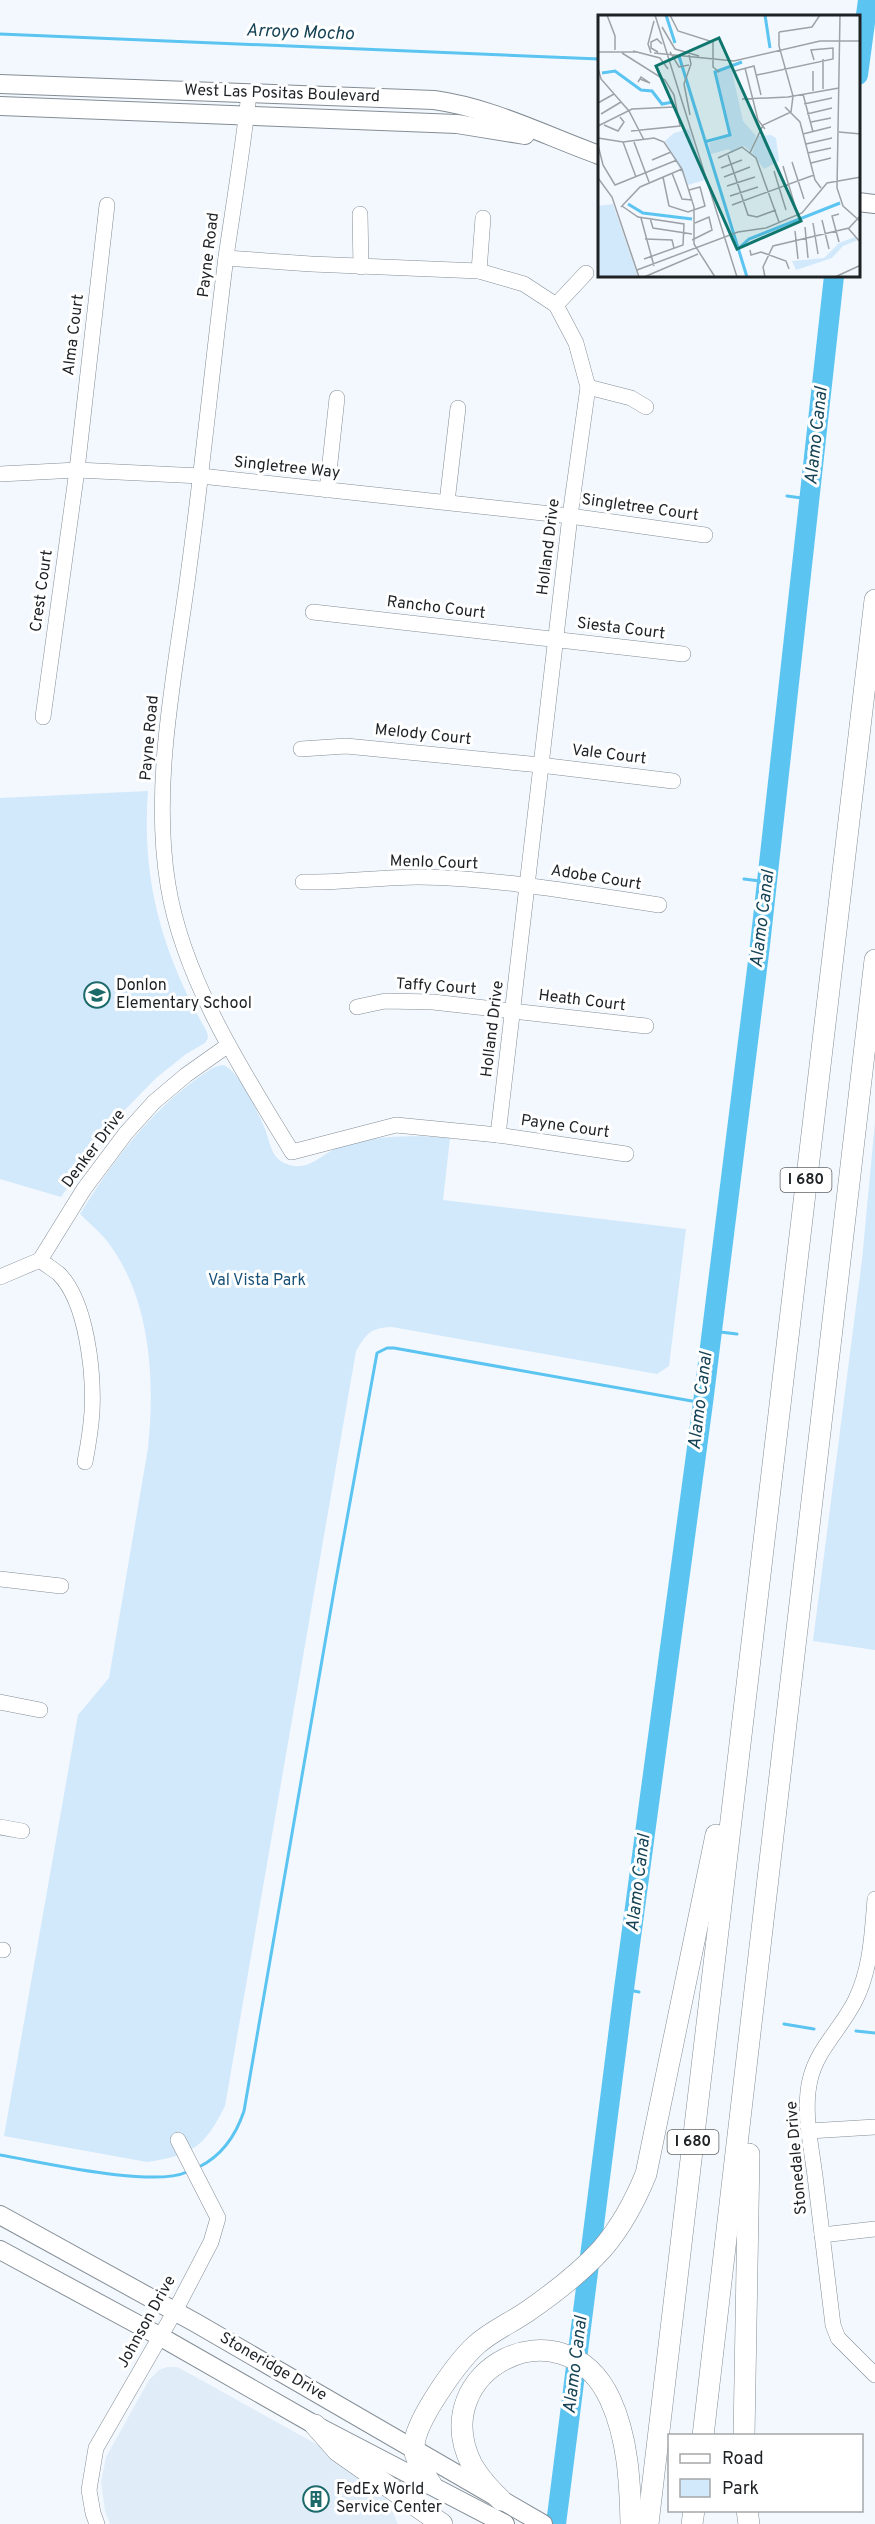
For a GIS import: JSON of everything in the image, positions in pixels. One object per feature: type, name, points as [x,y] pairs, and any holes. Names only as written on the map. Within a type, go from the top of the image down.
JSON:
[{"type":"highway","name":"I 680","points":[[648,2524],[875,600]]},
{"type":"highway","name":"I 680","points":[[703,2434],[875,960]]},
{"type":"highway","points":[[431,2484],[423,2473],[414,2449],[416,2432],[450,2375],[476,2345],[527,2312],[602,2249],[633,2203],[646,2174],[724,1796],[738,1759]]},
{"type":"highway","points":[[743,2090],[753,2118],[748,2158],[746,2221],[744,2434]]},
{"type":"highway","points":[[501,2515],[465,2447],[464,2413],[469,2396],[478,2380],[492,2366],[509,2356],[528,2350],[545,2349],[562,2353],[580,2362],[595,2376],[609,2397],[620,2425],[629,2474],[631,2524]]},
{"type":"highway","points":[[315,2425],[338,2451],[442,2524]]},
{"type":"main road","name":"West Las Positas Boulevard","points":[[0,84],[434,100],[491,113],[598,155]]},
{"type":"main road","name":"West Las Positas Boulevard","points":[[0,106],[457,124],[556,140]]},
{"type":"main road","points":[[860,202],[875,204]]},
{"type":"main road","name":"Stoneridge Drive","points":[[0,2215],[175,2311],[414,2449],[501,2515]]},
{"type":"main road","name":"Stoneridge Drive","points":[[0,2250],[315,2425],[431,2484],[501,2515],[543,2524]]},
{"type":"street","name":"Payne Road","points":[[249,93],[226,258],[201,476],[168,725],[162,841],[168,887],[186,951],[227,1046],[292,1152],[396,1125],[498,1135]]},
{"type":"street","name":"Alma Court","points":[[77,470],[107,205]]},
{"type":"street","points":[[360,214],[361,267]]},
{"type":"street","points":[[479,271],[483,218]]},
{"type":"street","name":"Holland Drive","points":[[226,258],[361,267],[479,271],[524,284],[556,305],[576,343],[588,387],[555,640],[498,1135]]},
{"type":"street","points":[[556,305],[586,273]]},
{"type":"street","points":[[588,387],[631,398],[646,407]]},
{"type":"street","points":[[327,490],[337,398]]},
{"type":"street","points":[[447,502],[458,408]]},
{"type":"street","name":"Singletree Way","points":[[0,474],[77,470],[201,476],[570,516]]},
{"type":"street","name":"Crest Court","points":[[43,717],[77,470]]},
{"type":"street","name":"Singletree Court","points":[[570,516],[705,535]]},
{"type":"street","name":"Rancho Court","points":[[313,612],[555,640]]},
{"type":"street","name":"Siesta Court","points":[[555,640],[683,654]]},
{"type":"street","name":"Melody Court","points":[[301,749],[346,746],[540,765]]},
{"type":"street","name":"Vale Court","points":[[540,765],[673,782]]},
{"type":"street","name":"Menlo Court","points":[[303,882],[327,883],[417,877],[528,885]]},
{"type":"street","name":"Adobe Court","points":[[528,885],[659,905]]},
{"type":"street","name":"Taffy Court","points":[[357,1007],[385,1001],[433,1002],[514,1011]]},
{"type":"street","name":"Heath Court","points":[[514,1011],[646,1026]]},
{"type":"street","name":"Denker Drive","points":[[40,1260],[84,1189],[126,1133],[154,1102],[186,1075],[227,1046]]},
{"type":"street","name":"Payne Court","points":[[498,1135],[626,1154]]},
{"type":"street","points":[[0,1277],[40,1260],[60,1275],[74,1297],[82,1322],[92,1381],[92,1413],[85,1462]]},
{"type":"street","points":[[0,1579],[61,1586]]},
{"type":"street","points":[[0,1702],[40,1710]]},
{"type":"street","points":[[0,1827],[22,1831]]},
{"type":"street","name":"Stonedale Drive","points":[[875,1899],[872,1963],[854,2002],[825,2044],[816,2062],[810,2080],[808,2097],[809,2132],[832,2325],[838,2338],[875,2375]]},
{"type":"street","points":[[809,2132],[875,2127]]},
{"type":"street","name":"Johnson Drive","points":[[98,2524],[93,2513],[89,2490],[96,2448],[175,2311],[211,2242],[218,2218],[178,2140]]},
{"type":"street","points":[[822,2235],[875,2229]]},
{"type":"shaded area","points":[[177,2367],[318,2445],[383,2491],[398,2524],[110,2524],[105,2511],[101,2482],[106,2457],[149,2380],[159,2370]]},
{"type":"green space","name":"Donlon Elementary School","points":[[148,791],[148,856],[158,916],[178,975],[208,1038],[205,1043],[186,1054],[156,1078],[113,1122],[61,1197],[0,1179],[0,798]]},
{"type":"green space","name":"Val Vista Park","points":[[223,1065],[235,1075],[247,1093],[262,1122],[275,1156],[284,1163],[304,1166],[340,1147],[367,1140],[408,1136],[450,1138],[443,1200],[686,1229],[669,1366],[657,1374],[392,1327],[374,1330],[363,1340],[356,1351],[225,2106],[211,2131],[196,2146],[176,2156],[147,2162],[4,2136],[78,1715],[109,1678],[148,1448],[150,1371],[142,1318],[135,1293],[109,1243],[80,1214],[131,1141],[161,1109],[195,1080]]},
{"type":"green space","points":[[875,1122],[875,1650],[813,1641],[862,1260]]},
{"type":"waterway","name":"Arroyo Mocho","points":[[860,15],[868,0]]},
{"type":"waterway","name":"Alamo Canal","points":[[860,60],[868,0]]},
{"type":"waterway","name":"Arroyo Mocho","points":[[0,34],[598,59]]},
{"type":"waterway","name":"Alamo Canal","points":[[556,2524],[624,1989],[703,1403],[760,945],[834,278]]},
{"type":"waterway","points":[[787,496],[809,499]]},
{"type":"waterway","points":[[744,879],[767,882]]},
{"type":"waterway","points":[[712,1331],[737,1334]]},
{"type":"waterway","points":[[199,2167],[227,2144],[244,2111],[377,1353],[387,1348],[394,1348],[703,1403]]},
{"type":"waterway","points":[[624,1989],[639,1992]]},
{"type":"waterway","points":[[784,2024],[814,2029]]},
{"type":"waterway","points":[[856,2031],[875,2033]]},
{"type":"waterway","points":[[0,2155],[68,2168],[124,2175],[171,2176],[187,2172]]},
{"type":"place","name":"Donlon Elementary School","points":[[97,995]]},
{"type":"place","name":"FedEx World Service Center","points":[[316,2499]]}]
